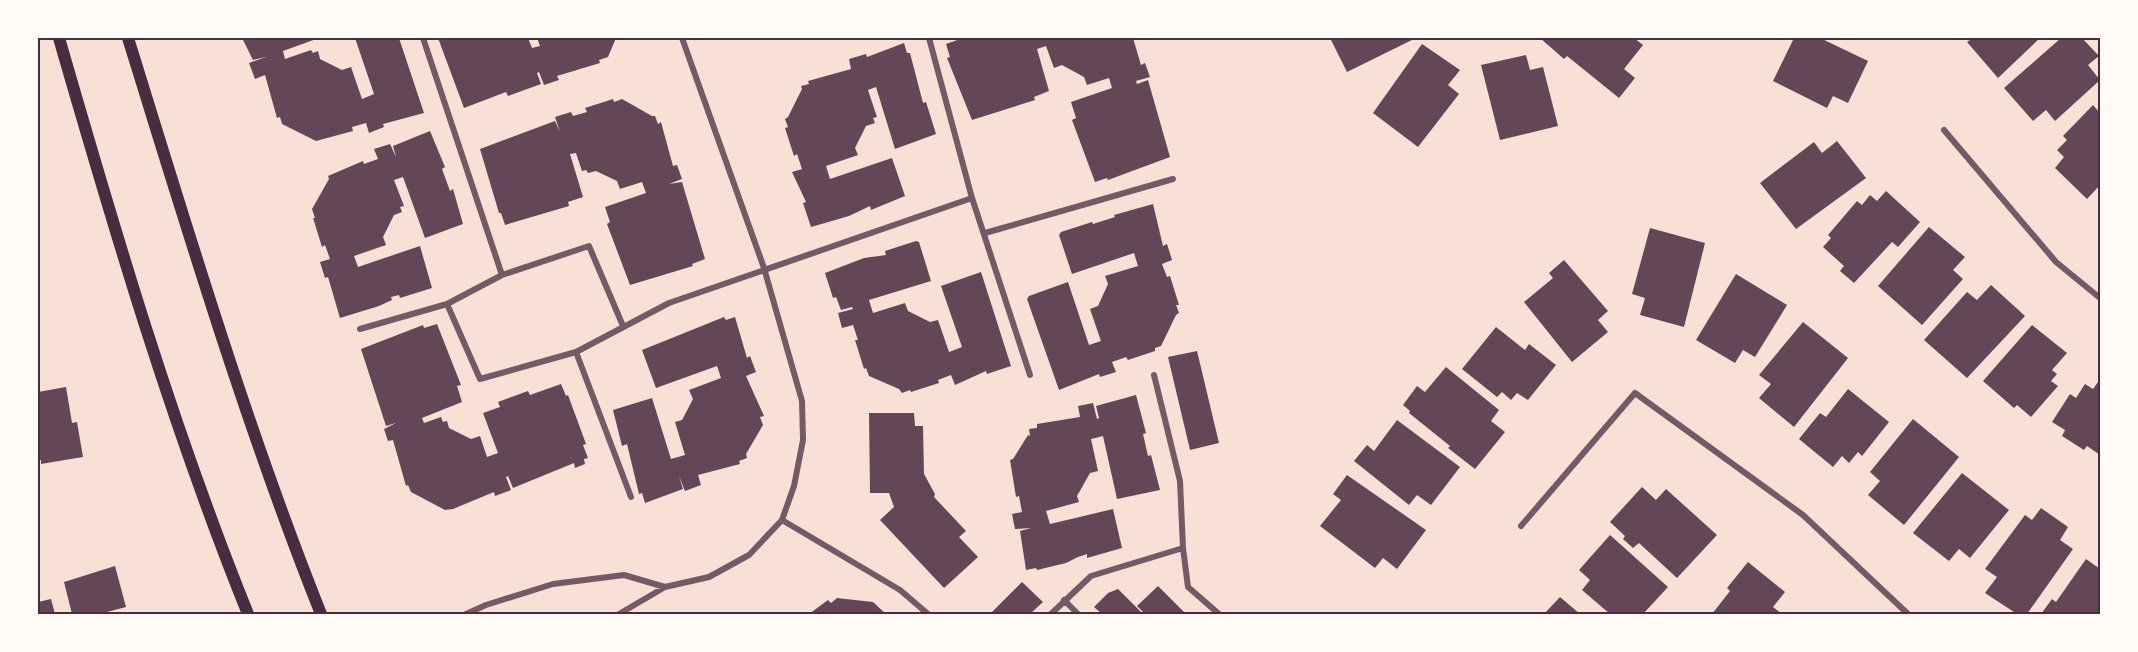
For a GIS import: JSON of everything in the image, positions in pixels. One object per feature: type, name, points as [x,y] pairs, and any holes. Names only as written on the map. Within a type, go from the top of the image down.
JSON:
[{"type":"main road","points":[[59,38],[160,373],[216,536],[248,615]]},
{"type":"main road","points":[[128,38],[240,396],[284,522],[321,615]]},
{"type":"street","points":[[423,38],[502,275]]},
{"type":"street","points":[[619,615],[665,587],[709,577],[749,555],[782,520],[794,486],[802,440],[801,401],[764,268],[682,38]]},
{"type":"street","points":[[929,38],[972,198],[1030,375]]},
{"type":"street","points":[[1944,130],[2056,262],[2100,298]]},
{"type":"street","points":[[985,233],[1173,179]]},
{"type":"street","points":[[447,304],[480,379],[576,352],[669,303],[764,268],[972,198]]},
{"type":"street","points":[[360,329],[447,304],[502,275],[589,246],[623,326]]},
{"type":"street","points":[[576,352],[631,497]]},
{"type":"street","points":[[1154,375],[1180,481],[1183,548],[1188,586],[1219,615]]},
{"type":"street","points":[[1521,526],[1635,393],[1803,515],[1908,615]]},
{"type":"street","points":[[782,520],[900,590],[928,615]]},
{"type":"street","points":[[1050,615],[1091,576],[1183,548]]},
{"type":"street","points":[[466,615],[486,605],[553,584],[624,575],[665,587]]},
{"type":"street","points":[[1064,600],[1078,615]]},
{"type":"building","points":[[242,38],[319,38],[283,51],[285,59],[311,50],[313,53],[318,51],[320,59],[342,70],[351,67],[362,99],[374,94],[355,38],[399,38],[424,113],[383,124],[384,127],[369,133],[366,123],[352,127],[353,131],[316,141],[282,124],[280,117],[277,118],[265,75],[255,79],[249,63],[266,57],[253,60]]},
{"type":"building","points":[[438,38],[528,38],[532,48],[540,46],[537,38],[616,38],[608,57],[599,60],[600,63],[557,76],[559,80],[544,85],[539,72],[537,73],[541,84],[508,96],[506,92],[464,108]]},
{"type":"building","points":[[963,38],[1133,38],[1141,65],[1145,63],[1150,77],[1136,81],[1137,84],[1148,80],[1170,157],[1108,180],[1107,178],[1095,182],[1072,120],[1076,118],[1071,102],[1112,88],[1109,78],[1087,85],[1084,77],[1062,65],[1054,68],[1046,46],[1037,49],[1049,91],[1034,97],[1035,100],[972,120],[947,58],[950,57],[946,44]]},
{"type":"building","points":[[1330,38],[1416,38],[1347,72]]},
{"type":"building","points":[[1540,38],[1634,38],[1643,45],[1624,69],[1635,78],[1619,98],[1567,56],[1564,59]]},
{"type":"building","points":[[1794,38],[1820,38],[1868,61],[1848,103],[1833,96],[1827,108],[1773,81]]},
{"type":"building","points":[[1973,38],[2040,38],[1998,78],[1967,42]]},
{"type":"building","points":[[2061,38],[2082,38],[2099,56],[2088,65],[2100,80],[2055,121],[2046,110],[2033,121],[2004,88]]},
{"type":"building","points":[[904,43],[907,53],[910,53],[923,103],[926,102],[936,134],[895,149],[876,87],[868,90],[877,117],[873,118],[875,123],[866,126],[855,148],[858,155],[826,166],[830,179],[892,158],[905,196],[871,210],[870,206],[849,216],[811,227],[803,203],[806,202],[792,172],[802,169],[797,154],[794,156],[785,128],[788,127],[785,119],[802,89],[801,86],[809,84],[808,81],[851,69],[849,59],[866,54],[867,57]]},
{"type":"building","points":[[1422,44],[1460,70],[1448,85],[1459,94],[1418,147],[1373,113]]},
{"type":"building","points":[[1526,55],[1530,70],[1543,67],[1558,126],[1500,140],[1481,65]]},
{"type":"building","points":[[613,99],[614,102],[622,99],[655,116],[658,124],[661,122],[673,166],[677,165],[682,179],[669,184],[682,182],[705,259],[692,264],[693,266],[630,285],[607,224],[610,222],[605,207],[646,193],[642,182],[620,189],[617,181],[596,171],[588,173],[586,170],[582,171],[576,153],[570,154],[583,197],[568,202],[569,206],[505,225],[499,213],[480,149],[555,121],[560,132],[555,117],[571,112],[573,116],[587,112],[585,108]]},
{"type":"building","points":[[2093,105],[2100,113],[2100,185],[2087,199],[2055,168],[2064,157],[2057,150],[2067,140],[2063,136]]},
{"type":"building","points":[[430,131],[445,167],[442,169],[450,191],[453,189],[463,224],[425,238],[403,177],[394,180],[404,206],[400,207],[402,212],[394,215],[383,237],[386,245],[354,256],[358,267],[420,246],[432,288],[400,298],[399,295],[391,297],[392,300],[379,306],[340,318],[328,277],[325,278],[320,262],[330,259],[325,245],[322,247],[312,209],[329,179],[328,176],[363,161],[364,164],[378,159],[374,149],[390,144],[396,157],[393,146]]},
{"type":"building","points":[[1837,141],[1866,178],[1796,229],[1760,183],[1814,142],[1822,153]]},
{"type":"building","points":[[1886,191],[1920,222],[1898,247],[1892,242],[1854,283],[1840,271],[1844,266],[1823,247],[1831,238],[1828,235],[1857,201],[1862,205],[1870,195],[1877,201]]},
{"type":"building","points":[[1153,204],[1163,246],[1167,244],[1172,260],[1162,264],[1167,277],[1170,276],[1179,305],[1176,305],[1179,313],[1161,346],[1155,348],[1155,351],[1128,360],[1126,357],[1112,362],[1116,372],[1100,377],[1099,374],[1059,390],[1027,299],[1029,296],[1068,282],[1089,345],[1101,341],[1090,309],[1098,306],[1108,284],[1105,276],[1138,266],[1134,253],[1072,274],[1059,235],[1061,232]]},
{"type":"building","points":[[1929,227],[1965,257],[1953,270],[1963,279],[1922,325],[1878,286]]},
{"type":"building","points":[[1650,228],[1705,243],[1684,327],[1640,315],[1645,298],[1632,294]]},
{"type":"building","points":[[919,242],[931,281],[869,300],[873,313],[905,303],[908,311],[930,322],[938,320],[949,352],[962,347],[941,286],[981,272],[1011,366],[987,374],[986,371],[955,385],[951,375],[938,380],[939,383],[902,393],[899,389],[869,376],[866,368],[864,369],[853,325],[842,328],[838,313],[853,309],[852,307],[841,310],[836,297],[833,298],[825,273],[864,258],[886,255],[885,251]]},
{"type":"building","points":[[1564,260],[1608,311],[1598,320],[1608,332],[1572,362],[1524,302],[1553,278],[1549,273]]},
{"type":"building","points":[[1736,274],[1787,305],[1755,357],[1743,350],[1735,363],[1696,340]]},
{"type":"building","points":[[1991,285],[2025,316],[1967,378],[1924,340],[1967,292],[1977,300]]},
{"type":"building","points":[[724,317],[726,320],[735,317],[747,358],[750,356],[756,372],[746,376],[764,416],[760,417],[763,425],[746,454],[747,458],[739,461],[740,464],[698,475],[701,485],[685,491],[679,476],[683,489],[645,503],[642,493],[639,494],[627,444],[622,446],[613,410],[652,398],[671,459],[685,455],[675,422],[682,420],[693,399],[689,390],[721,378],[717,366],[656,388],[642,350]]},
{"type":"building","points":[[1803,322],[1848,358],[1794,427],[1759,398],[1771,384],[1759,375]]},
{"type":"building","points":[[437,324],[461,385],[457,386],[462,402],[422,418],[424,423],[441,417],[443,422],[447,421],[449,428],[471,439],[480,436],[487,457],[498,453],[483,413],[500,407],[498,402],[528,391],[530,395],[561,384],[566,396],[568,395],[586,444],[583,445],[588,458],[584,459],[585,464],[575,468],[574,463],[513,488],[508,476],[506,477],[511,490],[495,496],[494,492],[453,509],[445,510],[411,492],[408,485],[406,486],[393,440],[388,441],[384,429],[396,423],[386,426],[361,349],[423,325],[424,328]]},
{"type":"building","points":[[2032,325],[2067,353],[2052,370],[2057,374],[2051,381],[2058,386],[2031,417],[2017,405],[2014,408],[1983,381]]},
{"type":"building","points":[[1496,327],[1525,350],[1529,344],[1556,365],[1528,400],[1517,393],[1511,400],[1502,392],[1497,397],[1462,369]]},
{"type":"building","points":[[1197,351],[1219,443],[1190,450],[1168,357]]},
{"type":"building","points":[[1446,367],[1499,410],[1491,421],[1505,432],[1475,469],[1448,448],[1450,446],[1409,413],[1410,411],[1403,405],[1417,386],[1425,392]]},
{"type":"building","points":[[2098,382],[2100,383],[2100,455],[2087,446],[2084,450],[2062,436],[2065,430],[2052,422],[2070,394],[2076,398],[2085,384],[2093,389]]},
{"type":"building","points":[[66,387],[72,423],[77,422],[83,457],[41,464],[41,460],[38,460],[38,392]]},
{"type":"building","points":[[1848,389],[1889,422],[1862,456],[1858,452],[1849,463],[1842,456],[1833,467],[1799,439],[1820,413],[1826,417]]},
{"type":"building","points":[[1136,395],[1146,433],[1143,434],[1148,456],[1151,455],[1160,490],[1117,499],[1103,436],[1091,439],[1098,471],[1090,473],[1077,496],[1079,502],[1046,511],[1050,524],[1113,509],[1122,548],[1087,558],[1087,554],[1066,563],[1037,570],[1036,568],[1026,570],[1020,531],[1031,528],[1015,529],[1012,514],[1022,512],[1019,496],[1016,497],[1010,460],[1013,459],[1028,435],[1030,436],[1029,429],[1037,428],[1037,424],[1080,417],[1078,406],[1093,403],[1097,419],[1099,418],[1096,406]]},
{"type":"building","points":[[869,413],[914,413],[915,426],[923,426],[924,474],[935,494],[934,497],[966,531],[959,537],[978,557],[944,588],[880,520],[894,507],[889,493],[870,493]]},
{"type":"building","points":[[1913,419],[1959,457],[1904,525],[1868,495],[1880,481],[1870,472]]},
{"type":"building","points":[[1397,420],[1460,467],[1431,505],[1417,495],[1409,505],[1354,461],[1367,445],[1374,451]]},
{"type":"building","points":[[1962,473],[2009,510],[1970,558],[1959,549],[1949,561],[1913,533]]},
{"type":"building","points":[[1347,475],[1426,530],[1397,569],[1383,558],[1375,568],[1320,526],[1341,500],[1333,494]]},
{"type":"building","points":[[1642,487],[1656,500],[1666,489],[1717,535],[1677,578],[1639,543],[1633,548],[1623,539],[1625,536],[1610,522]]},
{"type":"building","points":[[2041,508],[2068,527],[2060,540],[2073,549],[2027,614],[2017,614],[1985,593],[1997,577],[1985,569],[2025,515],[2032,520]]},
{"type":"building","points":[[1610,535],[1668,587],[1643,614],[1610,614],[1582,590],[1590,580],[1579,570]]},
{"type":"building","points":[[2086,559],[2100,569],[2100,614],[2041,614],[2052,599],[2056,602]]},
{"type":"building","points":[[1748,562],[1785,592],[1773,607],[1782,614],[1712,614],[1730,591],[1727,588]]},
{"type":"building","points":[[115,566],[126,607],[107,612],[108,614],[72,614],[64,582]]},
{"type":"building","points":[[1022,582],[1043,602],[1030,614],[990,614]]},
{"type":"building","points":[[1158,586],[1186,614],[1145,614],[1137,606]]},
{"type":"building","points":[[1118,589],[1143,614],[1102,614],[1094,607],[1108,593]]},
{"type":"building","points":[[1560,597],[1580,614],[1544,614]]},
{"type":"building","points":[[837,598],[873,602],[886,614],[809,614],[828,600],[831,603]]},
{"type":"building","points":[[51,599],[55,614],[38,614],[38,602]]}]
